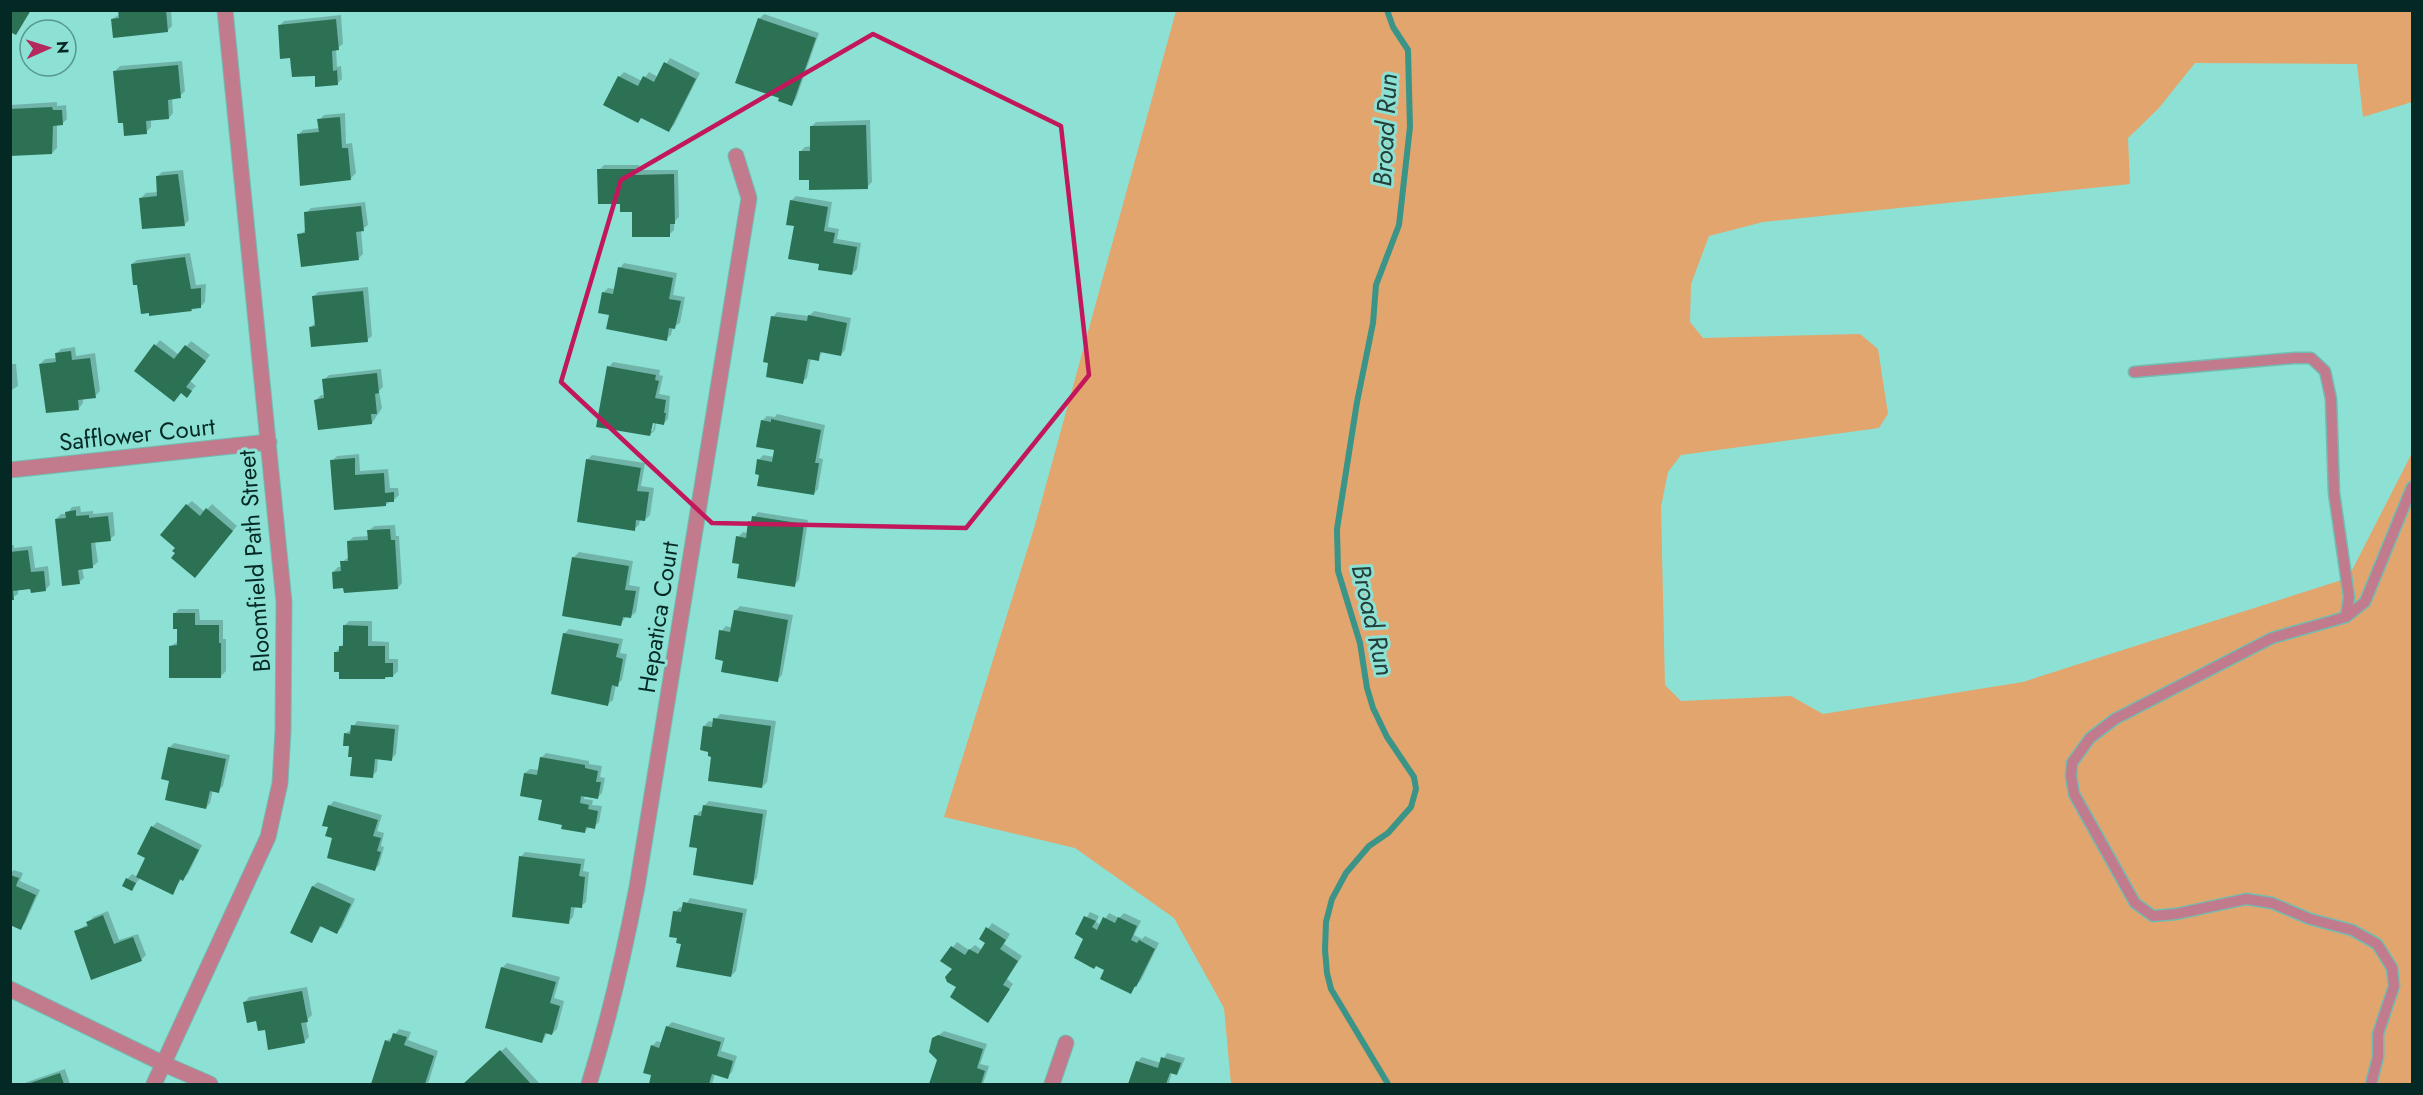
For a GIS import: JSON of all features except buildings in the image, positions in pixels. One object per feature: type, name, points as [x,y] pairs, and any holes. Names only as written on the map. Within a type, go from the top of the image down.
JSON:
[{"type":"street","name":"Bloomfield Path Street","points":[[154,1084],[267,837],[279,783],[283,720],[284,602],[225,10]]},
{"type":"street","name":"Hepatica Court","points":[[589,1084],[606,1030],[637,887],[749,198],[736,156]]},
{"type":"street","name":"Safflower Court","points":[[10,470],[269,442]]},
{"type":"street","points":[[10,989],[210,1084]]},
{"type":"street","points":[[1052,1084],[1066,1042]]},
{"type":"lane","points":[[2134,372],[2294,357],[2312,358],[2325,371],[2331,399],[2334,493],[2349,597],[2346,617]]},
{"type":"lane","points":[[2371,1084],[2378,1057],[2378,1034],[2394,986],[2392,968],[2377,944],[2352,930],[2310,919],[2272,903],[2246,899],[2176,914],[2153,916],[2134,903],[2074,794],[2071,776],[2072,763],[2090,738],[2115,719],[2272,638],[2346,617],[2365,602],[2412,487]]},
{"type":"highlighted area","points":[[873,34],[1061,126],[1089,375],[966,528],[712,523],[561,382],[621,180]]},
{"type":"shaded area","points":[[1176,11],[2412,11],[2412,102],[2363,117],[2357,64],[2195,63],[2158,109],[2128,138],[2130,184],[1763,222],[1709,236],[1691,284],[1690,322],[1703,338],[1860,334],[1878,349],[1888,414],[1879,428],[1681,455],[1668,472],[1661,507],[1665,685],[1681,701],[1791,696],[1823,714],[2023,682],[2348,578],[2412,453],[2412,1084],[1231,1084],[1224,1008],[1174,918],[1075,848],[944,817],[1035,525]]},
{"type":"waterway","name":"Broad Run","points":[[1387,10],[1393,27],[1408,50],[1410,127],[1399,225],[1376,285],[1373,323],[1357,402],[1337,529],[1338,571],[1360,643],[1367,688],[1373,708],[1387,737],[1414,777],[1416,789],[1411,807],[1388,833],[1369,846],[1346,873],[1332,899],[1326,922],[1325,950],[1331,989],[1388,1084]]}]
